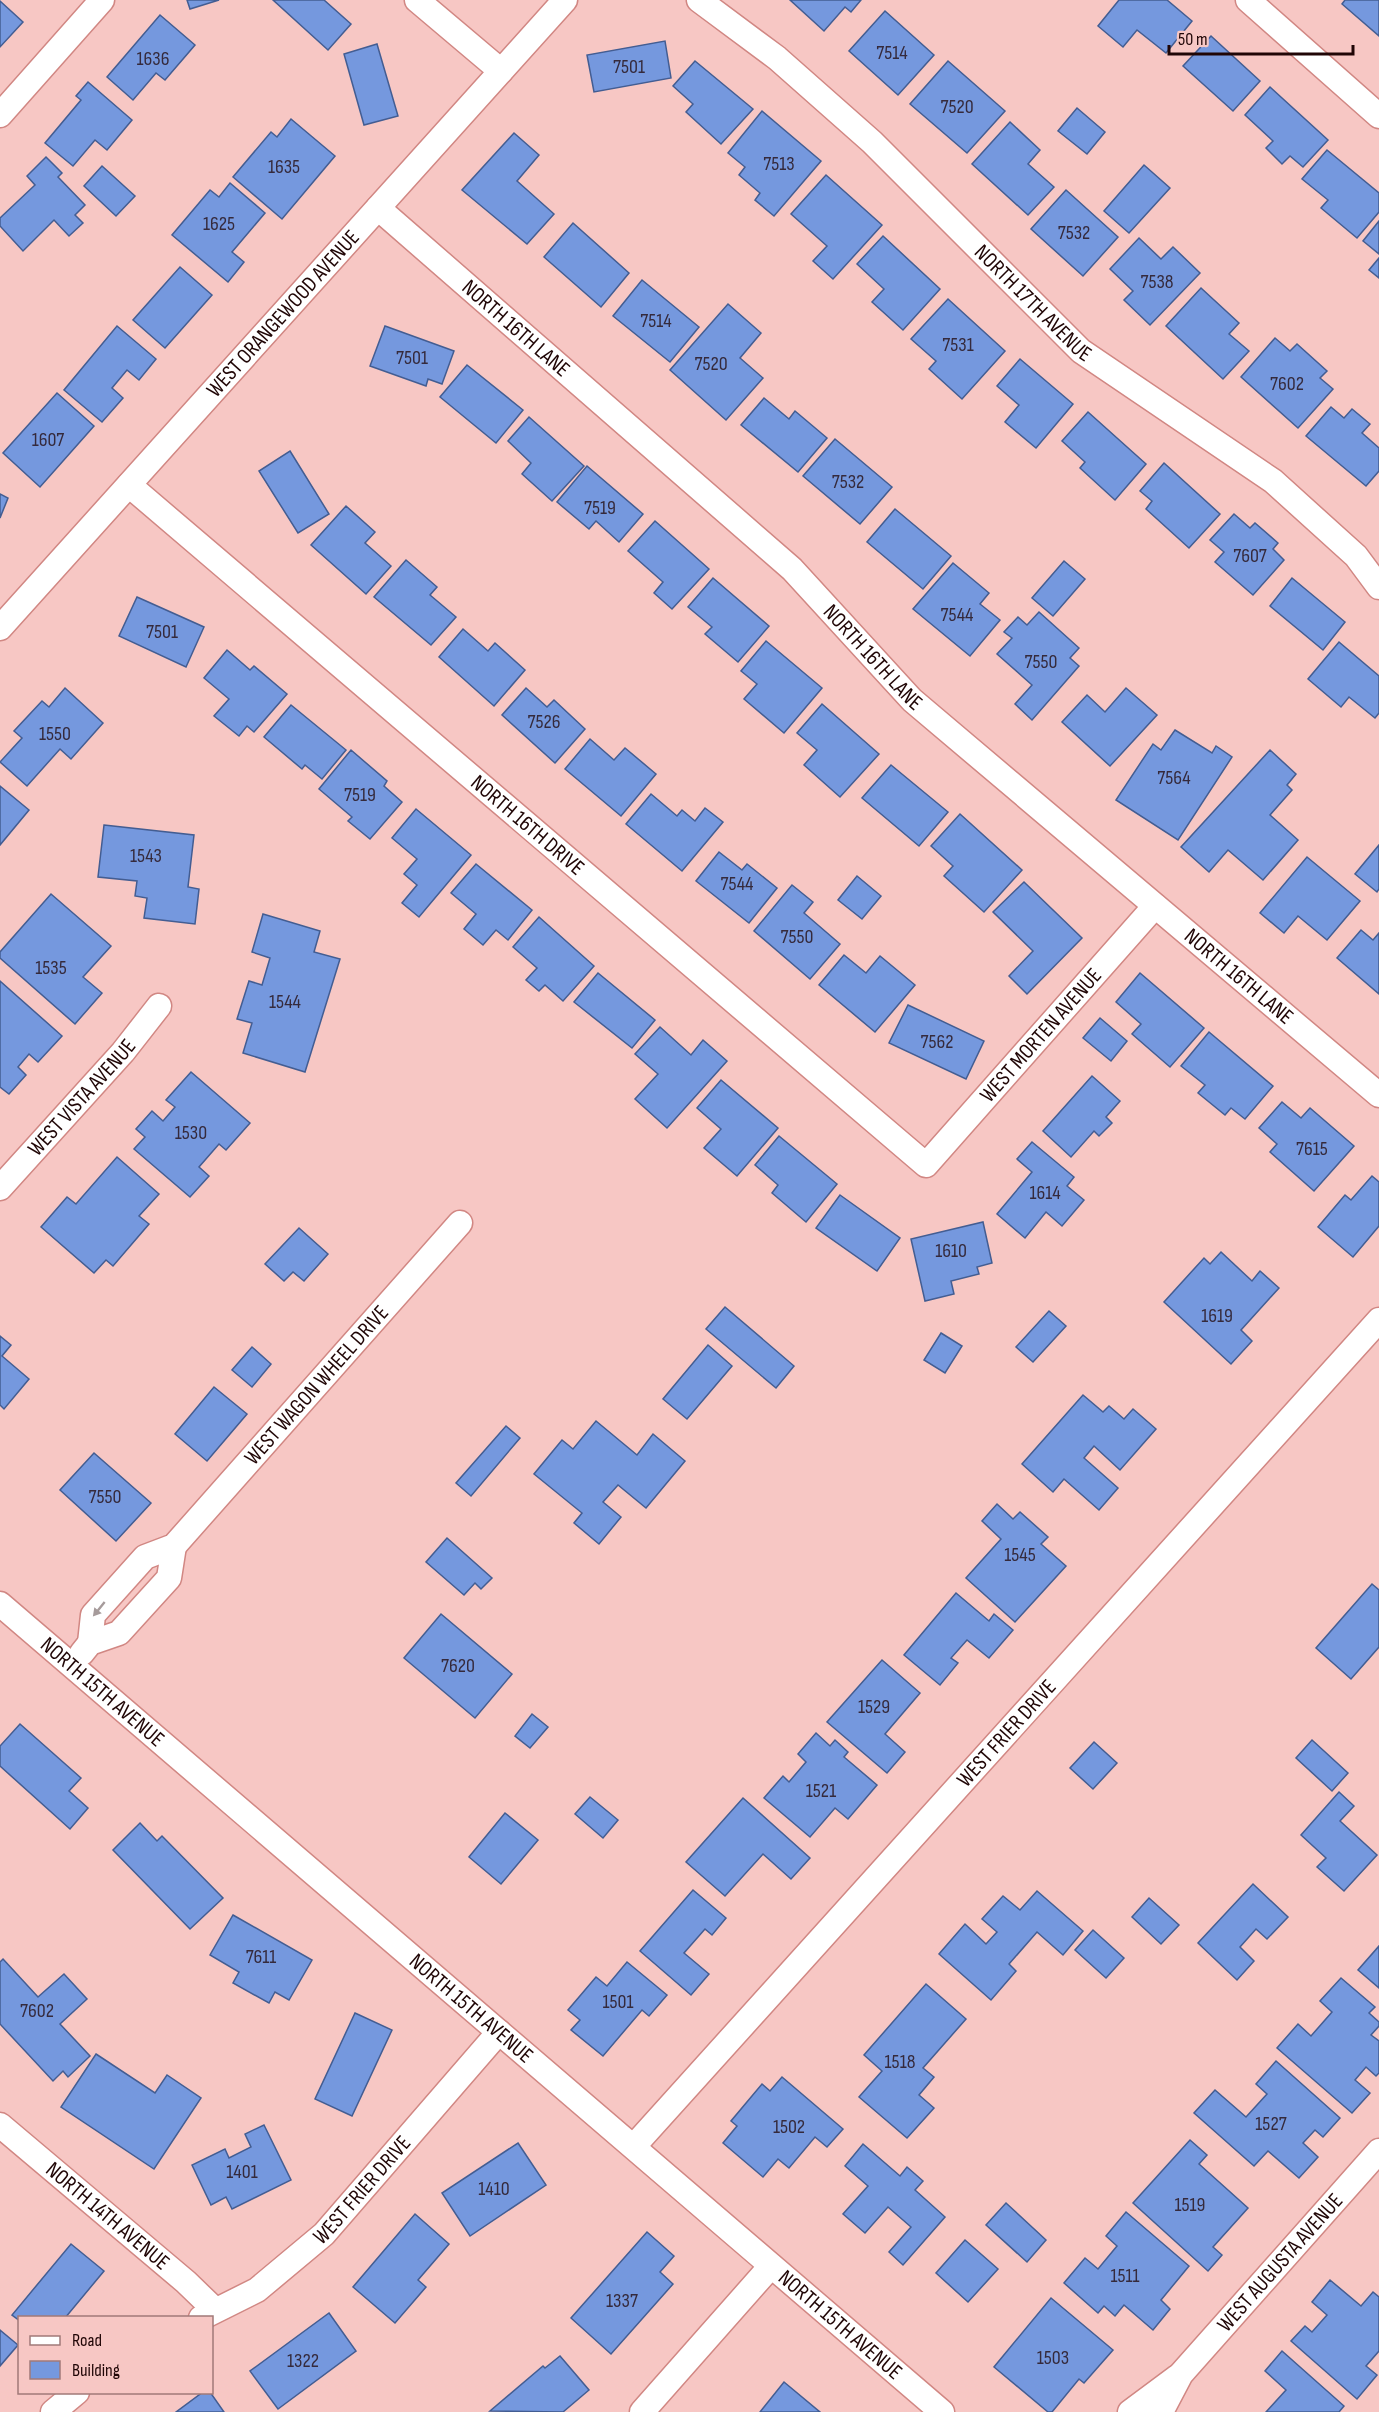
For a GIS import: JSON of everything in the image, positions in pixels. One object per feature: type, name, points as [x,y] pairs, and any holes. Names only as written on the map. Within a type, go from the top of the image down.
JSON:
[{"type":"street","points":[[0,115],[102,0]]},
{"type":"street","points":[[417,0],[501,71]]},
{"type":"street","name":"WEST ORANGEWOOD AVENUE","points":[[1,626],[565,0]]},
{"type":"street","name":"NORTH 17TH AVENUE","points":[[699,0],[777,58],[872,142],[1081,351],[1273,481],[1356,556],[1379,587]]},
{"type":"street","points":[[1248,0],[1379,116]]},
{"type":"street","name":"NORTH 16TH LANE","points":[[378,208],[792,569],[912,700],[1379,1095]]},
{"type":"street","name":"NORTH 16TH DRIVE","points":[[129,485],[927,1165]]},
{"type":"street","name":"WEST MORTEN AVENUE","points":[[927,1165],[1155,906]]},
{"type":"street","name":"WEST VISTA AVENUE","points":[[0,1188],[123,1052],[159,1006]]},
{"type":"street","name":"WEST WAGON WHEEL DRIVE","points":[[90,1643],[93,1615],[145,1557],[174,1546],[460,1223]]},
{"type":"street","name":"WEST FRIER DRIVE","points":[[634,2146],[1379,1320]]},
{"type":"street","points":[[72,1665],[90,1643],[119,1633],[170,1578],[174,1546]]},
{"type":"street","points":[[126,1579],[149,1601]]},
{"type":"street","name":"NORTH 15TH AVENUE","points":[[0,1604],[942,2412]]},
{"type":"street","name":"WEST FRIER DRIVE","points":[[208,2314],[257,2290],[324,2234],[499,2032]]},
{"type":"street","name":"NORTH 14TH AVENUE","points":[[0,2125],[186,2282],[208,2314]]},
{"type":"street","name":"WEST AUGUSTA AVENUE","points":[[1130,2412],[1182,2374],[1379,2151]]},
{"type":"street","points":[[642,2412],[771,2266]]},
{"type":"street","name":"WEST AUGUSTA AVENUE","points":[[1161,2412],[1182,2374]]},
{"type":"street","points":[[53,2412],[74,2394]]},
{"type":"building","points":[[187,0],[219,0],[190,9]]},
{"type":"building","points":[[273,0],[324,0],[351,24],[328,50]]},
{"type":"building","points":[[790,0],[861,0],[851,12],[845,7],[824,31]]},
{"type":"building","points":[[1119,0],[1167,0],[1192,21],[1166,53],[1137,30],[1123,47],[1098,26]]},
{"type":"building","points":[[1345,0],[1379,0],[1379,36],[1342,4]]},
{"type":"building","points":[[0,1],[23,22],[0,47]]},
{"type":"building","points":[[885,11],[934,55],[898,95],[849,51]]},
{"type":"building","points":[[160,15],[195,45],[165,80],[156,73],[133,100],[107,77]]},
{"type":"building","points":[[1211,36],[1260,81],[1233,111],[1183,66]]},
{"type":"building","points":[[665,41],[671,78],[594,92],[587,55]]},
{"type":"building","points":[[377,44],[398,116],[364,125],[344,54]]},
{"type":"building","points":[[695,61],[753,109],[721,144],[686,112],[693,104],[673,86]]},
{"type":"building","points":[[948,61],[1005,111],[967,153],[910,104]]},
{"type":"building","points":[[88,82],[132,120],[107,150],[95,140],[73,166],[45,143],[81,100],[76,96]]},
{"type":"building","points":[[1270,87],[1328,140],[1303,167],[1290,156],[1282,164],[1266,148],[1273,141],[1245,115]]},
{"type":"building","points":[[1077,108],[1105,132],[1087,154],[1058,131]]},
{"type":"building","points":[[762,111],[821,161],[774,216],[755,200],[760,193],[739,175],[745,167],[728,153]]},
{"type":"building","points":[[291,119],[335,156],[282,219],[233,177],[271,132],[277,137]]},
{"type":"building","points":[[1010,122],[1040,150],[1028,164],[1054,187],[1028,215],[972,164]]},
{"type":"building","points":[[514,133],[539,155],[517,181],[554,214],[527,244],[462,190]]},
{"type":"building","points":[[1327,150],[1379,193],[1379,212],[1357,238],[1321,208],[1328,200],[1302,179]]},
{"type":"building","points":[[46,157],[62,173],[58,177],[85,205],[75,215],[83,223],[69,236],[54,220],[23,251],[0,226],[0,218],[35,185],[27,176]]},
{"type":"building","points":[[1144,165],[1170,188],[1129,233],[1104,211]]},
{"type":"building","points":[[102,166],[135,196],[116,216],[84,186]]},
{"type":"building","points":[[826,175],[882,225],[833,279],[813,261],[827,246],[791,214]]},
{"type":"building","points":[[230,183],[265,213],[232,252],[244,262],[228,282],[172,235],[210,190],[219,197]]},
{"type":"building","points":[[1066,190],[1118,237],[1083,276],[1031,229]]},
{"type":"building","points":[[1379,221],[1379,254],[1363,241]]},
{"type":"building","points":[[573,223],[629,273],[601,307],[544,257]]},
{"type":"building","points":[[883,236],[940,289],[903,330],[872,302],[884,289],[857,264]]},
{"type":"building","points":[[1139,238],[1161,259],[1173,247],[1200,273],[1150,325],[1124,300],[1133,291],[1110,269]]},
{"type":"building","points":[[1379,258],[1379,278],[1369,270]]},
{"type":"building","points":[[180,267],[212,295],[165,348],[133,320]]},
{"type":"building","points":[[642,280],[699,327],[670,362],[613,316]]},
{"type":"building","points":[[1201,288],[1239,323],[1229,334],[1249,351],[1223,379],[1166,326]]},
{"type":"building","points":[[948,299],[1005,351],[962,399],[929,369],[936,361],[911,339]]},
{"type":"building","points":[[728,304],[761,333],[740,358],[763,378],[726,420],[670,370]]},
{"type":"building","points":[[117,326],[156,359],[139,380],[127,370],[112,388],[123,398],[102,422],[64,390]]},
{"type":"building","points":[[385,326],[454,351],[442,384],[428,379],[426,386],[370,366]]},
{"type":"building","points":[[1275,338],[1290,351],[1297,344],[1327,371],[1320,378],[1333,389],[1298,428],[1241,377]]},
{"type":"building","points":[[1020,359],[1073,404],[1036,448],[1005,422],[1019,405],[997,386]]},
{"type":"building","points":[[467,365],[523,410],[496,443],[440,397]]},
{"type":"building","points":[[57,393],[94,426],[40,487],[3,453]]},
{"type":"building","points":[[764,398],[789,419],[795,411],[827,438],[798,472],[741,425]]},
{"type":"building","points":[[1331,407],[1344,418],[1352,409],[1370,424],[1362,433],[1379,448],[1379,471],[1366,486],[1306,436]]},
{"type":"building","points":[[1088,412],[1146,464],[1115,500],[1080,468],[1085,462],[1062,441]]},
{"type":"building","points":[[529,417],[584,466],[552,501],[522,474],[531,463],[508,441]]},
{"type":"building","points":[[835,439],[892,487],[860,524],[803,476]]},
{"type":"building","points":[[290,451],[329,514],[298,533],[259,471]]},
{"type":"building","points":[[1164,463],[1220,514],[1189,548],[1146,509],[1152,501],[1140,491]]},
{"type":"building","points":[[587,466],[643,514],[619,542],[596,521],[589,529],[557,502]]},
{"type":"building","points":[[0,494],[8,498],[0,518]]},
{"type":"building","points":[[346,506],[375,532],[365,543],[391,566],[366,594],[311,545]]},
{"type":"building","points":[[895,509],[951,556],[923,589],[867,542]]},
{"type":"building","points":[[1234,514],[1250,528],[1255,523],[1278,543],[1273,549],[1284,560],[1253,595],[1215,562],[1224,552],[1210,540]]},
{"type":"building","points":[[655,521],[709,569],[672,609],[654,593],[663,582],[628,551]]},
{"type":"building","points":[[406,560],[437,587],[430,595],[456,617],[431,645],[374,597]]},
{"type":"building","points":[[1064,561],[1085,579],[1053,616],[1032,598]]},
{"type":"building","points":[[953,563],[989,593],[980,604],[1000,620],[970,656],[913,609]]},
{"type":"building","points":[[713,578],[769,626],[738,662],[705,634],[712,627],[688,607]]},
{"type":"building","points":[[1292,578],[1345,622],[1323,650],[1270,606]]},
{"type":"building","points":[[137,597],[204,627],[186,667],[119,636]]},
{"type":"building","points":[[1039,612],[1079,648],[1070,658],[1079,666],[1032,720],[1015,704],[1032,685],[997,654],[1012,638],[1004,632],[1018,617],[1027,625]]},
{"type":"building","points":[[463,629],[488,651],[495,643],[525,670],[494,706],[439,657]]},
{"type":"building","points":[[766,641],[822,688],[784,733],[744,699],[757,684],[741,671]]},
{"type":"building","points":[[1339,642],[1379,676],[1379,713],[1375,718],[1349,697],[1341,707],[1308,679]]},
{"type":"building","points":[[227,650],[250,670],[254,666],[287,694],[254,732],[247,726],[239,736],[214,716],[229,699],[204,678]]},
{"type":"building","points":[[65,688],[103,723],[71,759],[60,749],[27,786],[0,762],[22,738],[14,731],[42,701],[49,707]]},
{"type":"building","points":[[526,688],[547,707],[554,700],[585,729],[555,763],[502,715]]},
{"type":"building","points":[[1126,688],[1157,715],[1110,766],[1062,722],[1087,695],[1105,712]]},
{"type":"building","points":[[822,704],[879,754],[840,797],[804,765],[817,750],[797,733]]},
{"type":"building","points":[[291,705],[346,750],[322,779],[305,765],[302,769],[264,737]]},
{"type":"building","points":[[1175,730],[1212,753],[1216,746],[1232,757],[1178,840],[1116,800],[1153,744],[1161,750]]},
{"type":"building","points":[[590,739],[614,760],[625,748],[656,774],[621,816],[565,769]]},
{"type":"building","points":[[351,750],[387,781],[384,786],[402,802],[370,839],[348,821],[352,817],[319,789]]},
{"type":"building","points":[[1270,750],[1296,774],[1287,785],[1292,790],[1270,815],[1298,840],[1263,880],[1228,850],[1209,872],[1181,847]]},
{"type":"building","points":[[891,765],[948,812],[919,846],[862,798]]},
{"type":"building","points":[[0,786],[29,810],[0,845]]},
{"type":"building","points":[[651,794],[677,816],[682,810],[695,821],[705,808],[723,822],[682,871],[626,824]]},
{"type":"building","points":[[416,809],[471,855],[419,917],[402,903],[417,885],[404,874],[417,859],[392,838]]},
{"type":"building","points":[[960,814],[1022,870],[984,912],[944,876],[953,866],[931,846]]},
{"type":"building","points":[[104,825],[194,835],[188,887],[199,889],[195,924],[144,918],[147,898],[135,896],[137,881],[98,877]]},
{"type":"building","points":[[1379,845],[1379,889],[1377,892],[1355,874]]},
{"type":"building","points":[[719,852],[742,870],[747,864],[777,888],[749,923],[696,881]]},
{"type":"building","points":[[1307,857],[1360,901],[1327,940],[1298,916],[1284,933],[1260,913]]},
{"type":"building","points":[[476,864],[532,910],[508,940],[496,930],[483,945],[464,929],[476,914],[451,893]]},
{"type":"building","points":[[857,876],[881,896],[862,919],[838,900]]},
{"type":"building","points":[[1024,882],[1082,938],[1027,994],[1009,976],[1033,951],[993,912]]},
{"type":"building","points":[[792,885],[813,902],[804,913],[840,944],[810,979],[754,931]]},
{"type":"building","points":[[51,894],[111,946],[83,977],[102,993],[75,1024],[0,958],[0,952]]},
{"type":"building","points":[[263,914],[320,931],[314,952],[340,959],[305,1072],[243,1053],[252,1023],[237,1019],[249,981],[262,985],[270,958],[252,952]]},
{"type":"building","points":[[539,917],[594,966],[563,1001],[545,985],[539,991],[526,980],[537,968],[513,947]]},
{"type":"building","points":[[1361,930],[1373,940],[1379,933],[1379,994],[1337,958]]},
{"type":"building","points":[[844,955],[866,973],[880,956],[915,985],[875,1032],[819,985]]},
{"type":"building","points":[[598,973],[655,1020],[632,1048],[574,1002]]},
{"type":"building","points":[[1140,973],[1204,1028],[1170,1067],[1132,1034],[1141,1024],[1116,1002]]},
{"type":"building","points":[[0,981],[62,1036],[38,1062],[29,1054],[18,1067],[26,1075],[9,1094],[0,1087]]},
{"type":"building","points":[[908,1005],[984,1041],[966,1079],[889,1043]]},
{"type":"building","points":[[1100,1018],[1127,1041],[1111,1061],[1083,1038]]},
{"type":"building","points":[[660,1027],[691,1055],[703,1040],[727,1061],[667,1128],[635,1099],[658,1074],[635,1054]]},
{"type":"building","points":[[1209,1032],[1273,1086],[1245,1119],[1231,1108],[1225,1115],[1198,1093],[1205,1085],[1181,1066]]},
{"type":"building","points":[[191,1072],[250,1123],[226,1150],[219,1144],[199,1167],[209,1176],[190,1197],[134,1149],[145,1137],[136,1129],[152,1111],[163,1121],[175,1107],[166,1100]]},
{"type":"building","points":[[1092,1076],[1120,1101],[1106,1117],[1112,1123],[1099,1136],[1094,1131],[1071,1157],[1043,1131]]},
{"type":"building","points":[[721,1080],[778,1128],[737,1176],[704,1148],[721,1129],[697,1108]]},
{"type":"building","points":[[1282,1102],[1301,1118],[1310,1108],[1354,1146],[1314,1191],[1270,1152],[1277,1144],[1259,1128]]},
{"type":"building","points":[[779,1136],[837,1184],[806,1222],[772,1193],[778,1185],[755,1165]]},
{"type":"building","points":[[1032,1142],[1074,1177],[1067,1186],[1084,1200],[1062,1226],[1046,1212],[1025,1238],[997,1214],[1032,1172],[1017,1159]]},
{"type":"building","points":[[117,1157],[159,1194],[139,1216],[149,1224],[113,1266],[106,1260],[94,1273],[41,1227],[67,1197],[76,1204]]},
{"type":"building","points":[[1372,1176],[1379,1182],[1379,1226],[1353,1257],[1318,1227],[1345,1195],[1351,1200]]},
{"type":"building","points":[[840,1195],[900,1238],[877,1271],[816,1228]]},
{"type":"building","points":[[983,1222],[992,1263],[977,1267],[979,1274],[951,1281],[954,1294],[925,1301],[911,1239]]},
{"type":"building","points":[[299,1228],[328,1254],[304,1281],[293,1272],[284,1281],[265,1264]]},
{"type":"building","points":[[1221,1252],[1252,1281],[1260,1271],[1279,1288],[1241,1330],[1252,1341],[1231,1364],[1164,1302],[1204,1258],[1210,1264]]},
{"type":"building","points":[[725,1307],[794,1366],[776,1388],[706,1329]]},
{"type":"building","points":[[1049,1311],[1066,1326],[1033,1362],[1016,1347]]},
{"type":"building","points":[[941,1333],[962,1346],[945,1373],[924,1360]]},
{"type":"building","points":[[0,1336],[11,1345],[2,1356],[29,1379],[4,1409],[0,1405]]},
{"type":"building","points":[[708,1345],[732,1366],[687,1419],[663,1399]]},
{"type":"building","points":[[252,1347],[271,1364],[252,1387],[232,1370]]},
{"type":"building","points":[[214,1387],[247,1414],[207,1461],[175,1434]]},
{"type":"building","points":[[1083,1395],[1103,1412],[1109,1406],[1124,1419],[1133,1409],[1156,1429],[1120,1470],[1094,1446],[1084,1458],[1118,1488],[1099,1510],[1064,1479],[1053,1492],[1022,1464]]},
{"type":"building","points":[[596,1421],[637,1455],[653,1434],[685,1461],[646,1508],[618,1485],[603,1502],[621,1517],[599,1544],[574,1523],[582,1513],[534,1474],[562,1440],[573,1449]]},
{"type":"building","points":[[506,1426],[520,1438],[471,1496],[456,1483]]},
{"type":"building","points":[[94,1453],[151,1503],[116,1541],[60,1490]]},
{"type":"building","points":[[997,1504],[1013,1519],[1020,1512],[1048,1537],[1041,1544],[1066,1566],[1015,1622],[966,1578],[1001,1539],[982,1521]]},
{"type":"building","points":[[447,1538],[492,1578],[481,1589],[475,1583],[464,1595],[426,1562]]},
{"type":"building","points":[[1372,1584],[1379,1590],[1379,1647],[1351,1679],[1316,1648]]},
{"type":"building","points":[[956,1593],[989,1621],[994,1614],[1013,1630],[989,1658],[967,1640],[951,1658],[958,1663],[940,1685],[904,1655]]},
{"type":"building","points":[[441,1614],[512,1674],[475,1718],[404,1658]]},
{"type":"building","points":[[882,1660],[920,1693],[885,1734],[905,1752],[887,1773],[827,1722]]},
{"type":"building","points":[[532,1714],[548,1727],[530,1748],[515,1736]]},
{"type":"building","points":[[20,1724],[81,1778],[69,1791],[88,1808],[70,1829],[0,1766],[0,1746]]},
{"type":"building","points":[[816,1733],[830,1746],[835,1740],[848,1752],[844,1757],[877,1785],[848,1819],[835,1808],[810,1837],[764,1798],[783,1776],[789,1782],[806,1762],[798,1754]]},
{"type":"building","points":[[1312,1740],[1348,1773],[1332,1791],[1296,1758]]},
{"type":"building","points":[[1094,1742],[1117,1763],[1093,1789],[1070,1768]]},
{"type":"building","points":[[1339,1792],[1354,1806],[1340,1821],[1377,1855],[1344,1891],[1317,1867],[1326,1858],[1301,1835]]},
{"type":"building","points":[[590,1797],[618,1820],[603,1838],[575,1814]]},
{"type":"building","points":[[743,1798],[810,1858],[791,1879],[763,1854],[725,1896],[686,1862]]},
{"type":"building","points":[[505,1813],[538,1840],[501,1884],[469,1857]]},
{"type":"building","points":[[140,1823],[157,1841],[162,1836],[223,1898],[190,1929],[113,1850]]},
{"type":"building","points":[[1253,1884],[1288,1917],[1267,1939],[1256,1929],[1240,1947],[1254,1961],[1237,1980],[1198,1943]]},
{"type":"building","points":[[693,1890],[726,1918],[712,1935],[705,1929],[684,1953],[709,1974],[691,1995],[640,1951]]},
{"type":"building","points":[[1037,1891],[1083,1931],[1063,1955],[1037,1932],[1009,1964],[1016,1971],[991,2000],[939,1954],[965,1924],[986,1944],[997,1932],[982,1919],[1003,1896],[1020,1910]]},
{"type":"building","points":[[1149,1898],[1179,1925],[1161,1944],[1132,1917]]},
{"type":"building","points":[[233,1915],[312,1960],[289,2000],[275,1992],[269,2003],[233,1983],[239,1972],[210,1955]]},
{"type":"building","points":[[1093,1930],[1124,1958],[1106,1978],[1075,1950]]},
{"type":"building","points":[[1379,1946],[1379,1988],[1358,1970]]},
{"type":"building","points":[[3,1959],[38,1997],[64,1974],[87,1999],[60,2024],[90,2056],[68,2077],[63,2071],[53,2081],[0,2024],[0,1962]]},
{"type":"building","points":[[627,1962],[667,1995],[649,2016],[642,2010],[603,2056],[571,2030],[580,2020],[568,2010],[596,1977],[607,1986]]},
{"type":"building","points":[[1341,1978],[1375,2007],[1369,2013],[1379,2022],[1379,2026],[1371,2035],[1379,2041],[1379,2073],[1376,2076],[1366,2067],[1355,2080],[1370,2093],[1352,2113],[1277,2048],[1298,2024],[1311,2036],[1332,2012],[1320,2001]]},
{"type":"building","points":[[926,1984],[966,2019],[923,2068],[934,2077],[919,2095],[934,2108],[907,2138],[859,2097],[882,2071],[864,2055]]},
{"type":"building","points":[[355,2013],[392,2030],[352,2116],[315,2099]]},
{"type":"building","points":[[96,2054],[155,2093],[167,2075],[201,2098],[154,2169],[61,2107]]},
{"type":"building","points":[[1276,2061],[1340,2118],[1323,2137],[1315,2130],[1303,2143],[1318,2157],[1299,2178],[1268,2151],[1254,2166],[1194,2113],[1215,2090],[1246,2117],[1267,2094],[1256,2084]]},
{"type":"building","points":[[782,2077],[843,2129],[827,2147],[815,2137],[789,2168],[778,2159],[763,2177],[723,2143],[737,2126],[731,2121],[762,2084],[770,2091]]},
{"type":"building","points":[[264,2125],[291,2180],[232,2209],[226,2197],[211,2205],[192,2165],[225,2149],[229,2158],[251,2147],[245,2134]]},
{"type":"building","points":[[1190,2140],[1207,2155],[1199,2164],[1248,2208],[1213,2247],[1222,2255],[1208,2271],[1133,2203]]},
{"type":"building","points":[[518,2143],[546,2185],[470,2236],[442,2193]]},
{"type":"building","points":[[863,2144],[900,2176],[907,2167],[923,2181],[915,2190],[945,2217],[903,2265],[889,2252],[911,2227],[888,2207],[865,2233],[843,2214],[868,2186],[845,2166]]},
{"type":"building","points":[[1006,2203],[1046,2240],[1027,2262],[986,2225]]},
{"type":"building","points":[[1126,2212],[1189,2266],[1161,2300],[1170,2309],[1153,2330],[1124,2305],[1115,2316],[1104,2306],[1098,2313],[1064,2283],[1085,2258],[1098,2269],[1117,2246],[1106,2236]]},
{"type":"building","points":[[415,2214],[449,2244],[418,2280],[426,2287],[395,2323],[353,2287]]},
{"type":"building","points":[[647,2232],[674,2256],[660,2272],[673,2284],[611,2354],[571,2318]]},
{"type":"building","points":[[965,2240],[998,2269],[968,2302],[936,2273]]},
{"type":"building","points":[[71,2244],[104,2271],[67,2316],[18,2316],[18,2320],[12,2315]]},
{"type":"building","points":[[1330,2280],[1361,2306],[1373,2292],[1379,2297],[1379,2351],[1366,2366],[1377,2375],[1357,2399],[1291,2341],[1305,2326],[1312,2332],[1327,2315],[1312,2302]]},
{"type":"building","points":[[1051,2298],[1113,2350],[1084,2383],[1079,2379],[1052,2412],[1048,2412],[994,2367]]},
{"type":"building","points":[[329,2313],[356,2351],[278,2409],[250,2371]]},
{"type":"building","points":[[0,2330],[18,2345],[0,2366]]},
{"type":"building","points":[[1282,2351],[1344,2406],[1339,2412],[1266,2412],[1286,2390],[1265,2371]]},
{"type":"building","points":[[560,2356],[589,2390],[563,2412],[490,2411],[543,2366],[545,2368]]},
{"type":"building","points":[[784,2382],[820,2412],[760,2412]]},
{"type":"building","points":[[200,2394],[211,2394],[224,2412],[176,2412]]}]
